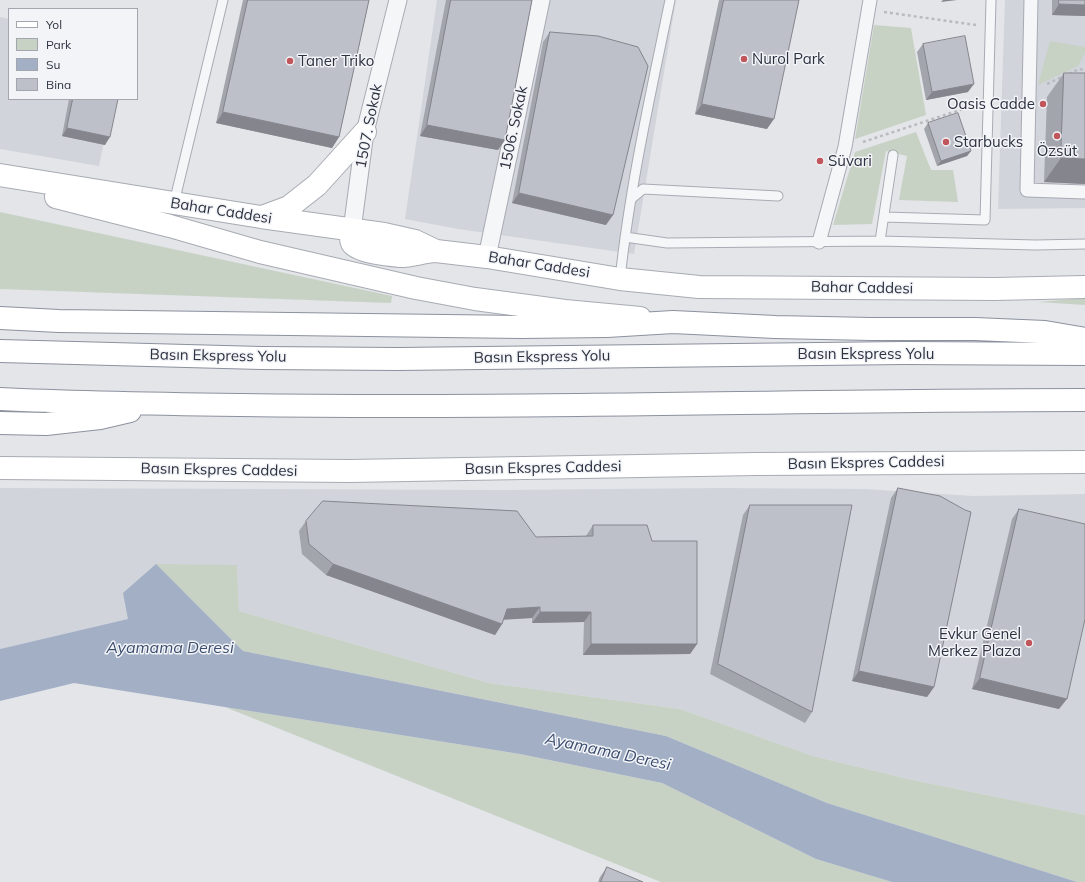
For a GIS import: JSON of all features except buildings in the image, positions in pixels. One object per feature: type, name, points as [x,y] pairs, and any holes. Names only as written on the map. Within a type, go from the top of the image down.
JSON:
[{"type":"main road","points":[[261,217],[289,207],[317,185],[365,132]]},
{"type":"main road","name":"Bahar Caddesi","points":[[0,175],[174,204],[384,234],[415,242],[436,251],[487,257],[620,279],[700,287],[995,289],[1085,287]]},
{"type":"main road","points":[[0,182],[170,226],[260,252],[416,288],[475,299],[673,322],[871,330],[975,328],[1045,332],[1085,339]]},
{"type":"main road","points":[[0,318],[59,321],[521,326],[607,326],[673,322]]},
{"type":"main road","name":"Basın Ekspress Yolu","points":[[0,351],[261,358],[398,359],[903,353],[1085,354]]},
{"type":"main road","points":[[0,399],[156,404],[383,407],[936,400],[1085,400]]},
{"type":"main road","points":[[0,423],[46,424],[100,418],[156,404]]},
{"type":"main road","name":"Basın Ekspres Caddesi","points":[[0,468],[349,471],[757,464],[1085,462]]},
{"type":"street","name":"1507. Sokak","points":[[352,230],[365,132],[398,0]]},
{"type":"street","name":"1506. Sokak","points":[[487,257],[541,0]]},
{"type":"street","points":[[1031,0],[1027,190],[1085,192]]},
{"type":"street","points":[[819,242],[845,147],[870,5]]},
{"type":"lane","points":[[174,204],[223,0]]},
{"type":"lane","points":[[620,279],[636,168],[670,0]]},
{"type":"lane","points":[[884,218],[985,220],[991,0]]},
{"type":"lane","points":[[880,241],[894,155]]},
{"type":"lane","points":[[631,199],[643,189],[778,196]]},
{"type":"lane","points":[[625,237],[666,244],[880,241],[1036,245],[1085,244]]},
{"type":"path","points":[[870,5],[990,27]]},
{"type":"path","points":[[1030,93],[1079,69],[1085,70]]},
{"type":"path","points":[[845,147],[988,101]]},
{"type":"shaded area","points":[[437,0],[676,0],[634,254],[458,229],[405,219]]},
{"type":"shaded area","name":"Oasis Cadde","points":[[1005,0],[1085,0],[1085,208],[998,209]]},
{"type":"shaded area","points":[[0,17],[8,19],[8,100],[113,100],[99,166],[0,149]]},
{"type":"shaded area","points":[[0,488],[503,490],[720,488],[865,489],[973,496],[1085,494],[1085,815],[908,779],[813,756],[680,709],[489,683],[239,611],[237,565],[129,619],[0,649]]},
{"type":"green space","points":[[874,25],[911,28],[926,115],[855,139]]},
{"type":"green space","points":[[1050,41],[1085,47],[1085,53],[1078,66],[1038,85]]},
{"type":"green space","points":[[916,132],[931,170],[953,170],[958,202],[899,200],[907,156],[886,151],[872,224],[833,225],[855,152]]},
{"type":"green space","points":[[0,212],[392,296],[391,303],[0,289]]},
{"type":"green space","points":[[1085,298],[1085,305],[1038,302]]},
{"type":"green space","points":[[156,564],[237,565],[239,611],[489,683],[680,709],[813,756],[908,779],[1085,815],[1085,882],[1077,882],[827,803],[666,736],[243,651]]},
{"type":"green space","points":[[225,707],[520,754],[662,783],[816,859],[892,882],[661,882]]},
{"type":"water","name":"Ayamama Deresi","points":[[156,564],[243,651],[666,736],[827,803],[1077,882],[892,882],[816,859],[662,783],[520,754],[74,683],[0,701],[0,649],[128,619],[123,593]]},
{"type":"place","name":"Nurol Park","points":[[744,59]]},
{"type":"place","name":"Taner Triko","points":[[290,61]]},
{"type":"place","name":"Oasis Cadde","points":[[1043,104]]},
{"type":"place","name":"Özsüt","points":[[1057,136]]},
{"type":"place","name":"Starbucks","points":[[946,142]]},
{"type":"place","name":"Süvari","points":[[820,161]]},
{"type":"place","name":"Evkur Genel Merkez Plaza","points":[[1029,643]]}]
